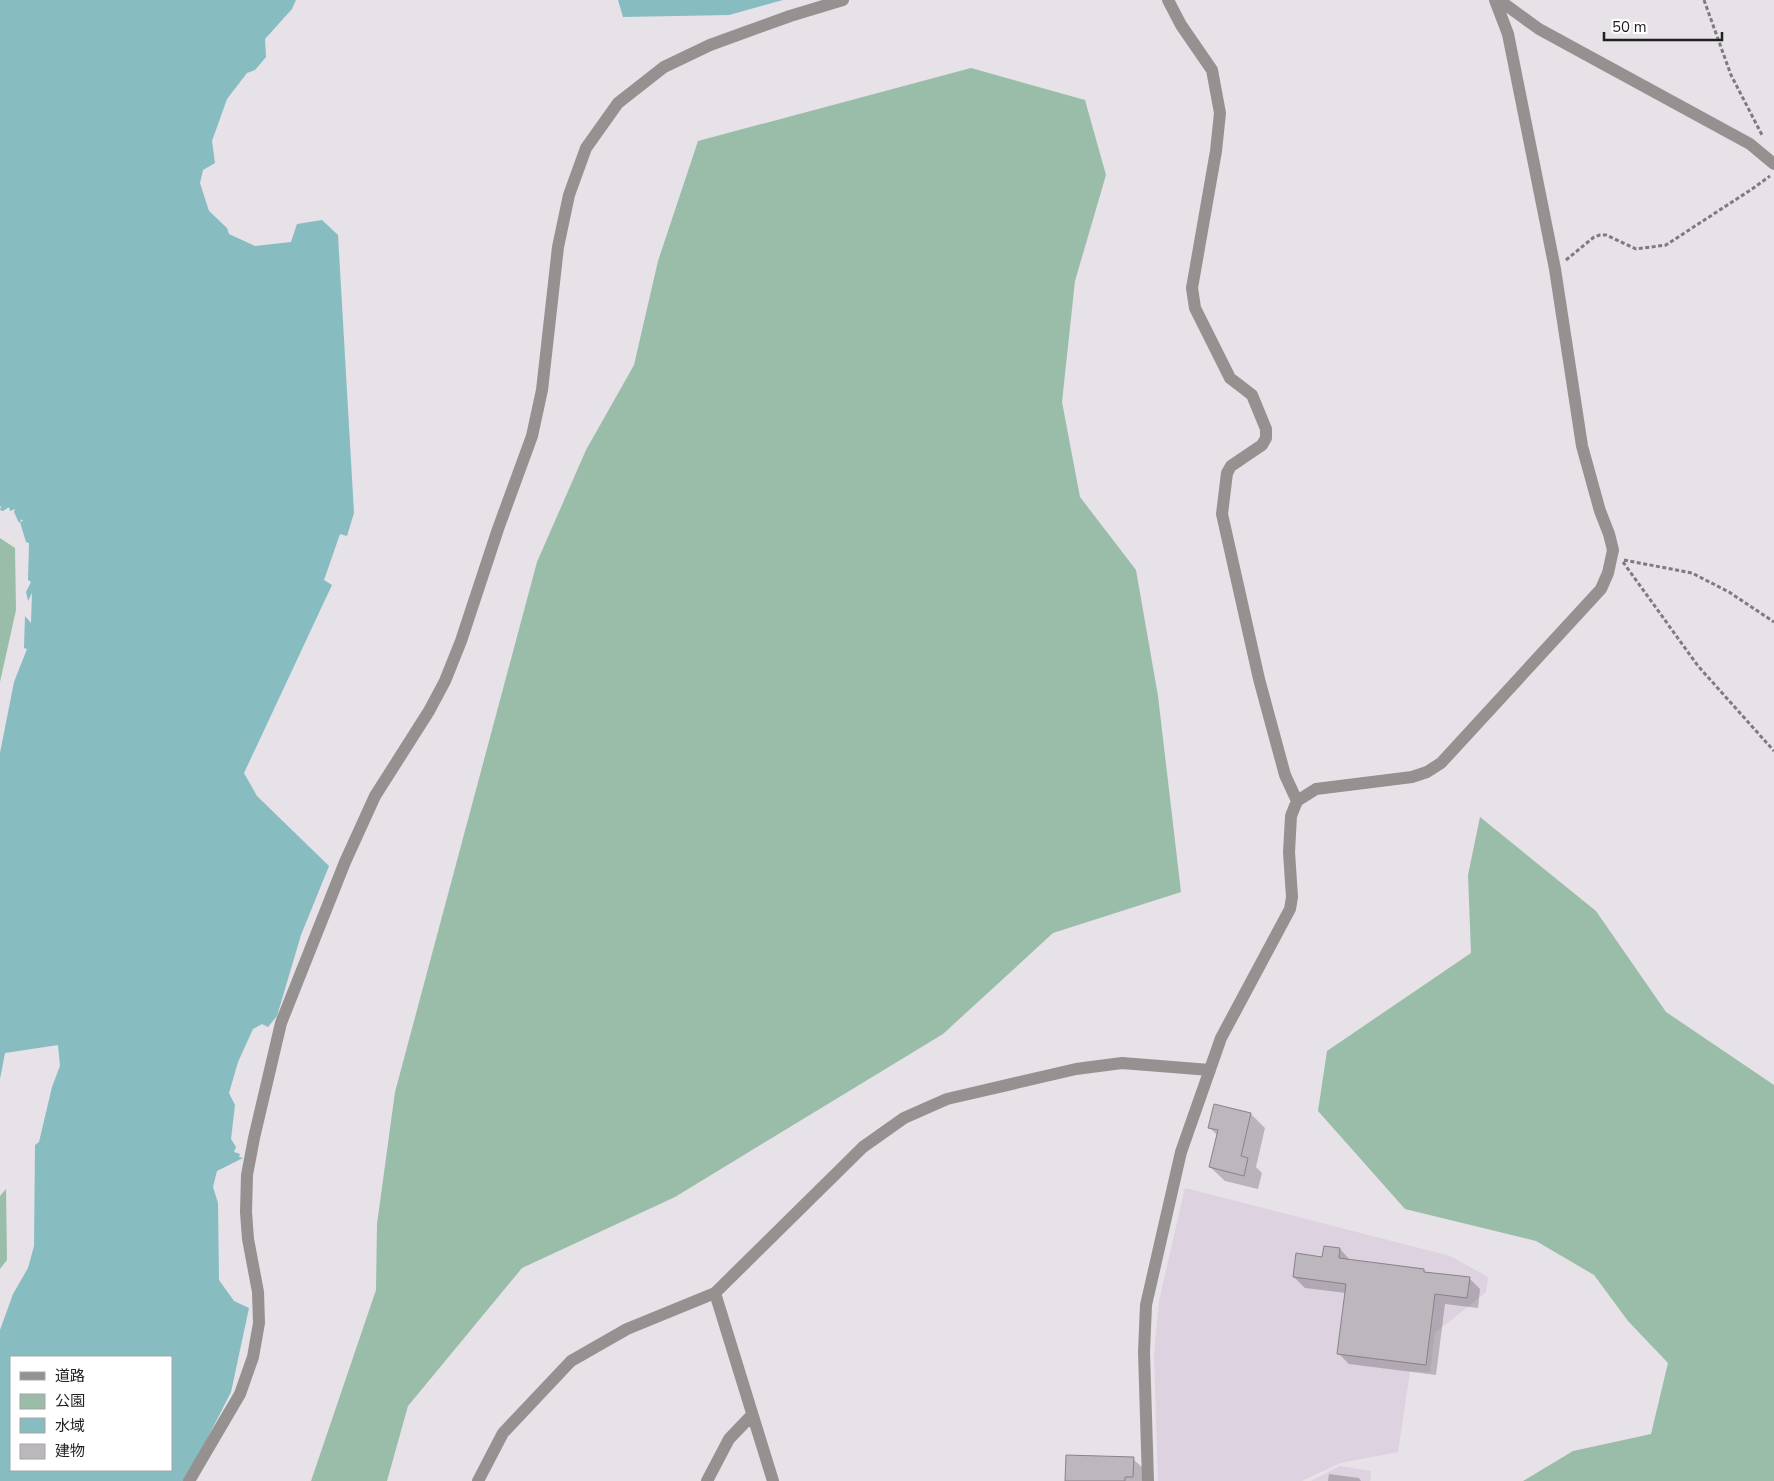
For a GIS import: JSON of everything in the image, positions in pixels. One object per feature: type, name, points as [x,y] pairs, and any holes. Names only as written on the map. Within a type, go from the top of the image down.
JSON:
[{"type":"street","points":[[189,1481],[240,1394],[253,1357],[259,1323],[258,1292],[248,1239],[246,1212],[247,1175],[281,1023],[344,862],[375,796],[430,711],[461,642],[498,529],[532,436],[542,390],[558,247],[568,195],[586,148],[618,103],[664,67],[710,45],[790,16],[843,0]]},
{"type":"street","points":[[1168,0],[1181,25],[1212,70],[1220,113],[1216,151],[1192,288],[1195,308],[1230,378],[1252,395],[1266,429],[1266,438],[1262,444],[1231,466],[1226,473],[1222,514],[1259,678],[1285,775],[1297,800]]},
{"type":"street","points":[[1148,1481],[1144,1352],[1146,1305],[1181,1152],[1221,1038],[1290,910],[1292,897],[1289,852],[1291,816],[1297,800],[1316,789],[1412,777],[1427,772],[1441,763],[1600,589],[1608,573],[1613,550],[1582,446],[1555,269],[1508,34],[1495,0]]},
{"type":"street","points":[[1499,0],[1539,29],[1773,156]]},
{"type":"street","points":[[478,1481],[504,1433],[571,1361],[627,1329],[715,1293],[862,1147],[904,1118],[947,1099],[1085,1068],[1122,1063],[1210,1070]]},
{"type":"street","points":[[715,1293],[773,1481]]},
{"type":"street","points":[[707,1481],[728,1439],[752,1415]]},
{"type":"path","points":[[1704,0],[1731,74],[1773,156]]},
{"type":"path","points":[[1555,269],[1594,237],[1600,235],[1606,235],[1636,249],[1666,245],[1752,189],[1774,172]]},
{"type":"path","points":[[1613,550],[1698,666],[1774,751]]},
{"type":"path","points":[[1622,560],[1692,573],[1729,592],[1774,622]]},
{"type":"shaded area","points":[[1185,1188],[1450,1256],[1488,1277],[1486,1292],[1435,1333],[1430,1372],[1410,1371],[1398,1452],[1340,1463],[1302,1481],[1158,1481],[1154,1355],[1159,1301]]},
{"type":"shaded area","points":[[1340,1466],[1371,1471],[1370,1481],[1311,1481]]},
{"type":"green space","points":[[971,68],[1085,100],[1106,175],[1075,281],[1062,402],[1080,497],[1136,570],[1158,696],[1181,892],[1053,933],[943,1034],[675,1197],[522,1268],[408,1406],[387,1481],[311,1481],[376,1290],[377,1224],[395,1092],[537,562],[586,450],[634,365],[658,261],[698,141]]},
{"type":"green space","points":[[0,538],[15,548],[16,610],[0,682]]},
{"type":"green space","points":[[1480,817],[1596,911],[1666,1012],[1774,1085],[1774,1481],[1523,1481],[1573,1451],[1651,1434],[1668,1363],[1628,1321],[1594,1275],[1536,1241],[1405,1209],[1318,1111],[1327,1051],[1471,953],[1468,875]]},
{"type":"green space","points":[[6,1189],[7,1260],[0,1269],[0,1196]]},
{"type":"water","points":[[0,0],[296,0],[292,9],[265,39],[266,57],[255,70],[247,73],[227,99],[212,141],[215,163],[203,170],[200,183],[209,211],[227,228],[229,234],[255,246],[291,242],[297,224],[322,220],[338,235],[354,513],[347,536],[340,534],[324,580],[332,585],[244,773],[257,796],[329,866],[301,935],[277,1016],[268,1027],[262,1024],[253,1029],[238,1062],[229,1093],[235,1105],[231,1139],[236,1147],[234,1152],[240,1154],[239,1157],[243,1158],[217,1171],[213,1187],[218,1203],[219,1280],[234,1301],[249,1308],[231,1392],[199,1455],[190,1481],[0,1481],[0,1330],[13,1294],[28,1268],[34,1246],[35,1145],[39,1142],[52,1087],[60,1066],[58,1045],[5,1053],[0,1079],[0,753],[14,682],[27,649],[24,648],[25,616],[31,623],[32,593],[28,601],[26,592],[31,582],[28,580],[29,543],[26,542],[20,522],[23,521],[22,519],[19,523],[14,512],[15,509],[10,511],[9,507],[3,511],[0,510]]},
{"type":"water","points":[[618,0],[783,0],[729,15],[623,17]]},
{"type":"building","points":[[1214,1104],[1251,1113],[1241,1156],[1248,1158],[1244,1176],[1209,1167],[1218,1130],[1208,1128]]},
{"type":"building","points":[[1324,1246],[1340,1248],[1339,1258],[1424,1269],[1424,1272],[1470,1277],[1467,1298],[1435,1294],[1426,1365],[1337,1354],[1346,1284],[1293,1277],[1296,1253],[1322,1257]]},
{"type":"building","points":[[1066,1455],[1134,1457],[1133,1477],[1125,1477],[1125,1481],[1065,1481]]}]
